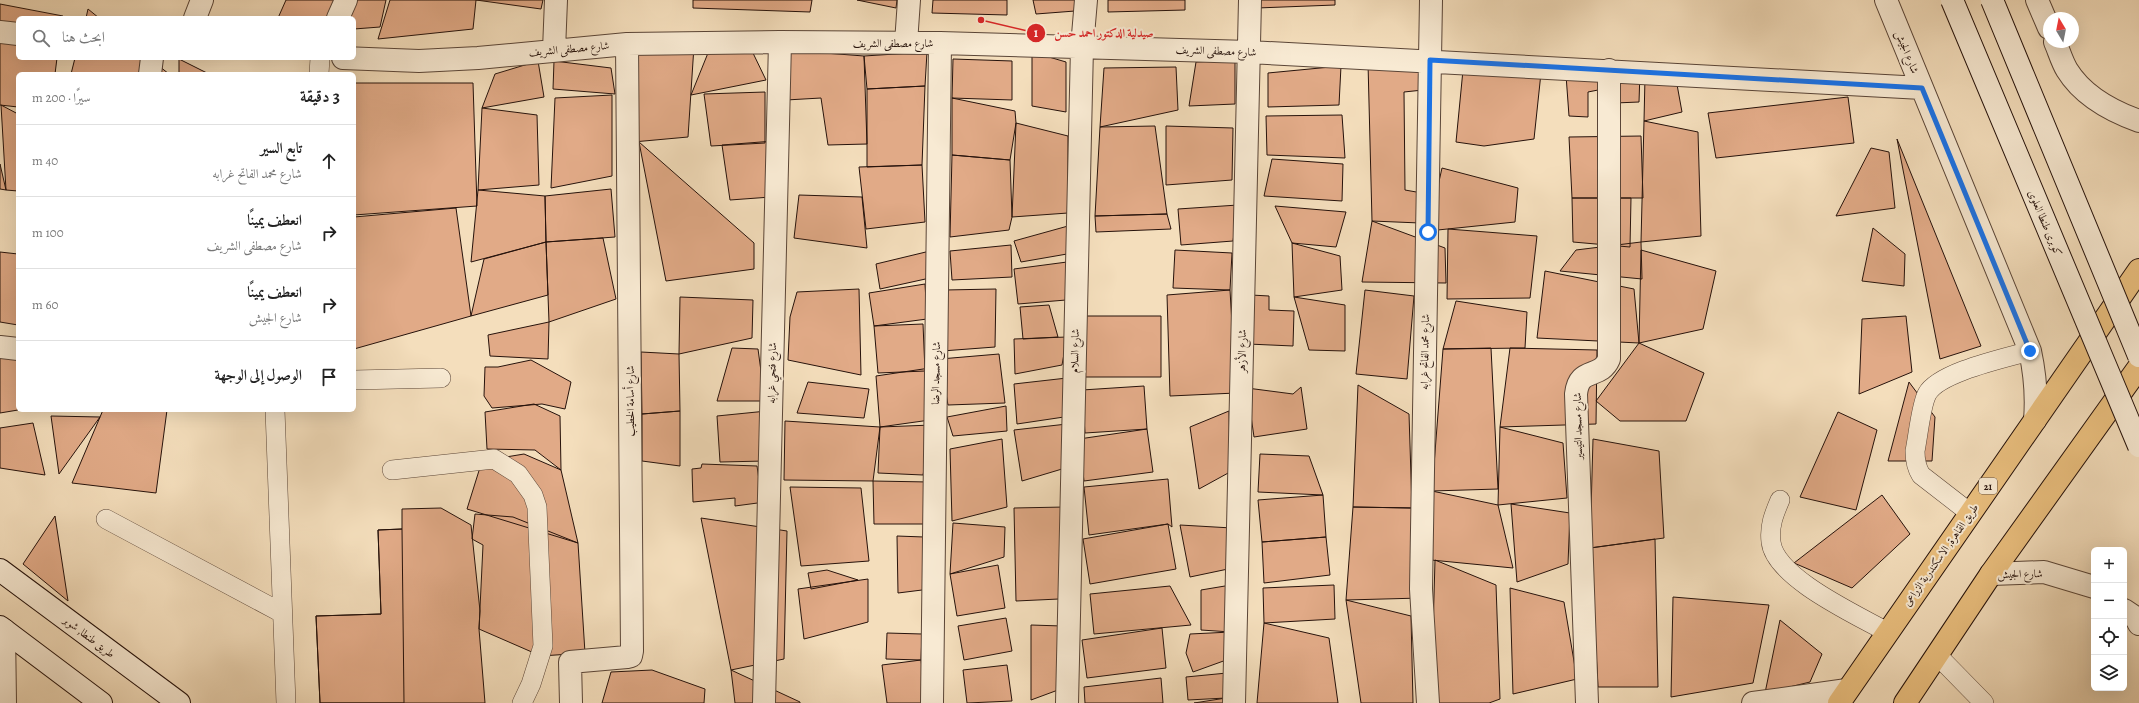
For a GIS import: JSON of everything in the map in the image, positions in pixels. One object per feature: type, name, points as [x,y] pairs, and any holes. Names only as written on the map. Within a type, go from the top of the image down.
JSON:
[{"type":"highway","name":"طريق القاهرة, الاسكندرية الزراعى","points":[[1843,697],[2139,270]]},
{"type":"highway","points":[[1905,703],[1991,574],[2139,367]]},
{"type":"street","points":[[196,16],[202,0]]},
{"type":"street","points":[[339,16],[346,0]]},
{"type":"street","points":[[554,50],[556,0]]},
{"type":"street","points":[[906,43],[909,0]]},
{"type":"street","name":"شارع السلام","points":[[1067,703],[1082,47],[1086,0]]},
{"type":"street","name":"شارع الأزهر","points":[[1234,703],[1250,0]]},
{"type":"street","name":"شارع محمد الفاتح غرابه","points":[[1428,703],[1421,589],[1432,0]]},
{"type":"street","name":"شارع الجيش","points":[[1886,0],[2030,351],[2036,381],[2035,420]]},
{"type":"street","name":"كوبرى طنطا العلوى","points":[[1952,0],[2139,446]]},
{"type":"street","points":[[1992,0],[2139,356]]},
{"type":"street","points":[[2037,0],[2043,14]]},
{"type":"street","points":[[0,32],[16,34]]},
{"type":"street","name":"شارع مصطفى الشريف","points":[[356,59],[419,61],[478,58],[627,44],[780,42],[940,43],[1249,52],[1430,60],[1922,88]]},
{"type":"street","name":"شارع فتحي غرابه","points":[[764,703],[780,42]]},
{"type":"street","name":"شارع مسجد الرضا","points":[[932,703],[940,43]]},
{"type":"street","name":"شارع أسامة الخطيب","points":[[571,703],[570,662],[627,657],[631,656],[632,651],[627,44]]},
{"type":"street","points":[[2058,48],[2068,71],[2089,96],[2117,114],[2139,121]]},
{"type":"street","points":[[150,72],[152,60]]},
{"type":"street","name":"شارع مسجد التيسير","points":[[1588,703],[1576,394],[1577,383],[1583,378],[1600,371],[1609,359],[1609,70]]},
{"type":"street","points":[[0,347],[16,349]]},
{"type":"street","name":"طريق طنطا, شوبر","points":[[0,570],[179,703]]},
{"type":"street","name":"شارع الجيش","points":[[1991,574],[2044,572],[2091,586]]},
{"type":"street","points":[[2127,612],[2136,618],[2139,624]]},
{"type":"street","points":[[2,628],[5,703]]},
{"type":"street","points":[[2,628],[101,703]]},
{"type":"street","points":[[1753,703],[1843,697]]},
{"type":"lane","points":[[319,72],[320,60]]},
{"type":"lane","points":[[1970,513],[1921,475],[1917,469],[1915,451],[1927,394],[1935,384],[1950,375],[2030,351]]},
{"type":"lane","points":[[356,380],[441,378]]},
{"type":"lane","points":[[275,412],[286,703]]},
{"type":"lane","points":[[392,470],[494,458],[518,474],[533,495],[537,507],[543,646],[532,684],[522,703]]},
{"type":"lane","points":[[1780,500],[1771,520],[1771,543],[1780,563],[1796,578],[1887,632]]},
{"type":"lane","points":[[106,519],[282,613]]},
{"type":"lane","points":[[1937,655],[1984,703]]},
{"type":"building","points":[[286,0],[386,0],[380,27],[356,29],[356,16],[279,16]]},
{"type":"building","points":[[390,0],[476,0],[473,29],[378,39]]},
{"type":"building","points":[[476,0],[543,0],[541,9]]},
{"type":"building","points":[[693,0],[812,0],[810,12],[693,8]]},
{"type":"building","points":[[857,0],[897,0],[896,8]]},
{"type":"building","points":[[933,0],[1007,0],[1007,15],[932,13]]},
{"type":"building","points":[[1033,0],[1076,0],[1075,11],[1036,14]]},
{"type":"building","points":[[1108,0],[1185,0],[1185,10],[1108,12]]},
{"type":"building","points":[[1257,0],[1335,0],[1335,5],[1257,8]]},
{"type":"building","points":[[0,4],[63,16],[16,16],[16,60],[57,60],[55,72],[16,72],[16,107],[0,105]]},
{"type":"building","points":[[88,9],[97,16],[86,16]]},
{"type":"building","points":[[694,46],[688,137],[633,142],[635,52]]},
{"type":"building","points":[[785,50],[864,56],[867,144],[828,145],[821,98],[786,100]]},
{"type":"building","points":[[752,51],[766,80],[691,95],[708,53]]},
{"type":"building","points":[[927,52],[925,86],[867,89],[864,56]]},
{"type":"building","points":[[1032,52],[1066,62],[1066,112],[1032,106]]},
{"type":"building","points":[[953,59],[1012,61],[1012,100],[952,98]]},
{"type":"building","points":[[74,60],[152,60],[166,72],[72,72]]},
{"type":"building","points":[[179,60],[181,60],[205,72],[179,72]]},
{"type":"building","points":[[1235,60],[1235,104],[1189,106],[1196,62]]},
{"type":"building","points":[[538,61],[544,97],[482,108],[495,74]]},
{"type":"building","points":[[554,61],[611,68],[615,94],[553,89]]},
{"type":"building","points":[[1368,63],[1425,67],[1423,90],[1404,92],[1405,190],[1422,193],[1420,223],[1372,221]]},
{"type":"building","points":[[1341,66],[1339,105],[1268,107],[1268,73]]},
{"type":"building","points":[[1176,67],[1178,110],[1100,127],[1104,68]]},
{"type":"building","points":[[1463,70],[1541,73],[1534,139],[1484,146],[1456,142]]},
{"type":"building","points":[[1605,70],[1603,89],[1588,92],[1588,117],[1569,116],[1566,75]]},
{"type":"building","points":[[1615,70],[1640,72],[1639,102],[1615,103]]},
{"type":"building","points":[[1645,77],[1676,79],[1682,112],[1644,121]]},
{"type":"building","points":[[356,83],[473,83],[477,206],[356,215]]},
{"type":"building","points":[[925,86],[922,165],[867,167],[867,89]]},
{"type":"building","points":[[765,92],[765,143],[711,146],[704,94]]},
{"type":"building","points":[[612,95],[612,176],[551,188],[555,98]]},
{"type":"building","points":[[1848,97],[1854,143],[1716,158],[1708,113]]},
{"type":"building","points":[[952,98],[1015,111],[1016,123],[1010,160],[952,155]]},
{"type":"building","points":[[1,105],[16,113],[16,191],[6,190]]},
{"type":"building","points":[[482,108],[537,115],[539,185],[478,190]]},
{"type":"building","points":[[1342,115],[1345,158],[1267,155],[1266,116]]},
{"type":"building","points":[[1644,121],[1698,132],[1701,236],[1641,242]]},
{"type":"building","points":[[1016,123],[1068,136],[1068,213],[1012,217]]},
{"type":"building","points":[[1155,126],[1167,214],[1095,216],[1100,127]]},
{"type":"building","points":[[1166,126],[1233,128],[1232,180],[1166,185]]},
{"type":"building","points":[[1641,136],[1643,198],[1572,198],[1569,137]]},
{"type":"building","points":[[1897,139],[1981,346],[1940,359]]},
{"type":"building","points":[[774,141],[771,197],[730,200],[722,145]]},
{"type":"building","points":[[639,142],[754,243],[754,269],[666,281]]},
{"type":"building","points":[[1871,148],[1889,152],[1895,208],[1836,216]]},
{"type":"building","points":[[952,155],[1010,160],[1012,217],[1009,230],[950,237]]},
{"type":"building","points":[[1272,159],[1343,164],[1342,201],[1264,196]]},
{"type":"building","points":[[0,164],[6,190],[0,189]]},
{"type":"building","points":[[922,165],[925,222],[866,229],[859,167]]},
{"type":"building","points":[[1442,168],[1518,188],[1515,222],[1428,231]]},
{"type":"building","points":[[611,189],[615,237],[546,242],[545,196]]},
{"type":"building","points":[[478,190],[545,196],[546,242],[471,262]]},
{"type":"building","points":[[799,195],[862,197],[867,248],[794,238]]},
{"type":"building","points":[[1572,198],[1631,198],[1630,247],[1573,242]]},
{"type":"building","points":[[1238,205],[1233,241],[1181,245],[1178,209]]},
{"type":"building","points":[[1275,206],[1346,212],[1336,247],[1292,243]]},
{"type":"building","points":[[456,208],[471,316],[356,348],[356,217]]},
{"type":"building","points":[[1167,214],[1171,229],[1096,232],[1095,216]]},
{"type":"building","points":[[1372,221],[1445,248],[1446,283],[1362,282]]},
{"type":"building","points":[[1068,226],[1067,254],[1021,262],[1014,241]]},
{"type":"building","points":[[1873,228],[1905,254],[1904,286],[1862,281]]},
{"type":"building","points":[[1448,229],[1537,236],[1530,298],[1447,299]]},
{"type":"building","points":[[603,238],[616,299],[549,322],[546,242]]},
{"type":"building","points":[[546,242],[548,295],[471,316],[484,259]]},
{"type":"building","points":[[1641,242],[1642,279],[1560,271],[1576,250]]},
{"type":"building","points":[[1292,243],[1340,256],[1342,290],[1294,297]]},
{"type":"building","points":[[1011,245],[1012,277],[952,280],[950,251]]},
{"type":"building","points":[[1175,250],[1232,253],[1230,290],[1173,288]]},
{"type":"building","points":[[1641,250],[1716,271],[1703,329],[1639,343]]},
{"type":"building","points":[[930,251],[930,278],[880,289],[876,264]]},
{"type":"building","points":[[0,252],[16,254],[16,325],[0,322]]},
{"type":"building","points":[[1067,262],[1066,300],[1018,304],[1014,269]]},
{"type":"building","points":[[1545,271],[1634,289],[1639,343],[1537,338]]},
{"type":"building","points":[[925,284],[927,319],[874,326],[869,293]]},
{"type":"building","points":[[859,289],[861,375],[788,360],[790,317],[797,292]]},
{"type":"building","points":[[996,289],[995,347],[942,351],[945,290]]},
{"type":"building","points":[[1230,290],[1236,393],[1170,396],[1167,295]]},
{"type":"building","points":[[1365,290],[1414,296],[1407,379],[1356,374]]},
{"type":"building","points":[[1251,295],[1269,296],[1269,310],[1294,311],[1293,346],[1248,344]]},
{"type":"building","points":[[680,297],[753,300],[752,338],[679,354]]},
{"type":"building","points":[[1294,297],[1345,305],[1345,351],[1309,350]]},
{"type":"building","points":[[1456,301],[1527,312],[1525,348],[1443,349]]},
{"type":"building","points":[[1049,305],[1058,337],[1023,339],[1020,307]]},
{"type":"building","points":[[1084,316],[1161,316],[1161,377],[1084,377]]},
{"type":"building","points":[[1906,316],[1912,372],[1859,394],[1862,319]]},
{"type":"building","points":[[549,322],[548,359],[490,356],[488,335]]},
{"type":"building","points":[[923,324],[925,371],[878,373],[874,326]]},
{"type":"building","points":[[1067,337],[1062,365],[1015,374],[1014,339]]},
{"type":"building","points":[[1639,343],[1704,373],[1686,421],[1620,421],[1596,401]]},
{"type":"building","points":[[732,348],[758,349],[765,401],[717,401]]},
{"type":"building","points":[[1491,348],[1498,489],[1432,491],[1443,349]]},
{"type":"building","points":[[1510,348],[1597,350],[1596,424],[1500,427]]},
{"type":"building","points":[[641,352],[679,354],[680,411],[642,414]]},
{"type":"building","points":[[999,354],[1005,403],[948,405],[940,359]]},
{"type":"building","points":[[16,355],[16,410],[0,413],[0,357]]},
{"type":"building","points":[[531,360],[571,382],[565,409],[542,404],[492,408],[484,396],[485,367],[498,367]]},
{"type":"building","points":[[930,368],[930,420],[880,427],[876,376]]},
{"type":"building","points":[[1067,378],[1064,417],[1017,424],[1014,384]]},
{"type":"building","points":[[808,382],[869,389],[864,418],[797,413]]},
{"type":"building","points":[[1909,382],[1935,417],[1932,461],[1888,461]]},
{"type":"building","points":[[1358,385],[1409,414],[1412,508],[1353,507]]},
{"type":"building","points":[[1144,386],[1147,429],[1085,433],[1082,390]]},
{"type":"building","points":[[1301,387],[1307,429],[1254,437],[1247,388],[1293,394]]},
{"type":"building","points":[[534,404],[560,416],[561,470],[535,450],[487,449],[485,412]]},
{"type":"building","points":[[1006,406],[1007,431],[953,436],[947,417]]},
{"type":"building","points":[[680,411],[680,466],[642,461],[642,414]]},
{"type":"building","points":[[767,411],[766,461],[720,462],[717,416]]},
{"type":"building","points":[[1229,411],[1230,472],[1199,489],[1190,427]]},
{"type":"building","points":[[102,412],[167,412],[156,493],[72,483]]},
{"type":"building","points":[[1838,412],[1877,430],[1856,510],[1800,497]]},
{"type":"building","points":[[51,416],[100,417],[59,474]]},
{"type":"building","points":[[785,421],[880,427],[873,481],[784,480]]},
{"type":"building","points":[[33,423],[45,475],[0,468],[0,428]]},
{"type":"building","points":[[1067,424],[1062,469],[1022,481],[1014,430]]},
{"type":"building","points":[[932,425],[923,475],[878,473],[880,427]]},
{"type":"building","points":[[1500,427],[1563,443],[1567,498],[1498,505]]},
{"type":"building","points":[[1147,429],[1153,472],[1084,481],[1079,439]]},
{"type":"building","points":[[1002,439],[1007,507],[952,521],[950,449]]},
{"type":"building","points":[[1593,439],[1659,451],[1664,538],[1590,548]]},
{"type":"building","points":[[524,454],[561,470],[578,543],[467,509],[482,461]]},
{"type":"building","points":[[1260,454],[1309,456],[1323,495],[1258,492]]},
{"type":"building","points":[[702,464],[757,466],[760,487],[765,502],[735,506],[735,498],[693,502],[692,469],[701,468]]},
{"type":"building","points":[[1168,479],[1172,527],[1168,524],[1089,535],[1084,487]]},
{"type":"building","points":[[873,481],[929,482],[928,524],[874,524]]},
{"type":"building","points":[[790,487],[861,488],[869,561],[801,566]]},
{"type":"building","points":[[1432,491],[1498,505],[1513,568],[1421,559]]},
{"type":"building","points":[[1323,495],[1326,537],[1262,542],[1258,500]]},
{"type":"building","points":[[1882,495],[1910,534],[1852,588],[1794,563]]},
{"type":"building","points":[[1511,504],[1570,513],[1568,564],[1517,582]]},
{"type":"building","points":[[1065,507],[1059,599],[1016,601],[1014,508]]},
{"type":"building","points":[[1353,507],[1412,508],[1421,598],[1346,600]]},
{"type":"building","points":[[441,508],[471,525],[480,611],[479,629],[485,703],[320,703],[316,616],[381,614],[378,530],[402,529],[402,509]]},
{"type":"building","points":[[475,514],[513,517],[578,543],[585,653],[541,656],[479,629],[483,545],[472,539]]},
{"type":"building","points":[[55,516],[68,601],[23,564]]},
{"type":"building","points":[[701,518],[787,531],[784,659],[731,670]]},
{"type":"building","points":[[953,523],[1005,527],[1004,557],[950,574]]},
{"type":"building","points":[[1168,524],[1176,569],[1090,584],[1083,539]]},
{"type":"building","points":[[1180,525],[1232,528],[1228,569],[1190,577]]},
{"type":"building","points":[[402,529],[404,703],[320,703],[316,616],[381,614],[378,530]]},
{"type":"building","points":[[897,536],[924,537],[930,589],[898,593]]},
{"type":"building","points":[[1326,537],[1330,575],[1264,583],[1262,542]]},
{"type":"building","points":[[1655,539],[1658,687],[1598,687],[1590,548]]},
{"type":"building","points":[[1435,560],[1496,585],[1500,699],[1489,703],[1431,703]]},
{"type":"building","points":[[998,565],[1005,608],[957,616],[950,574]]},
{"type":"building","points":[[827,570],[858,580],[811,589],[808,573]]},
{"type":"building","points":[[868,579],[868,622],[804,639],[798,589]]},
{"type":"building","points":[[1231,585],[1231,632],[1201,630],[1201,590]]},
{"type":"building","points":[[1334,585],[1335,619],[1264,623],[1263,588]]},
{"type":"building","points":[[1170,586],[1191,625],[1094,634],[1090,594]]},
{"type":"building","points":[[1510,588],[1564,602],[1577,679],[1513,694]]},
{"type":"building","points":[[1673,597],[1769,605],[1753,683],[1671,697]]},
{"type":"building","points":[[1346,600],[1411,616],[1413,703],[1361,703]]},
{"type":"building","points":[[1006,618],[1012,651],[964,660],[958,626]]},
{"type":"building","points":[[1780,620],[1822,654],[1810,682],[1765,693]]},
{"type":"building","points":[[1264,623],[1329,638],[1338,703],[1257,703]]},
{"type":"building","points":[[1031,625],[1062,626],[1058,690],[1031,700]]},
{"type":"building","points":[[1162,628],[1166,668],[1087,678],[1082,640]]},
{"type":"building","points":[[1231,632],[1229,659],[1193,672],[1186,653],[1190,634]]},
{"type":"building","points":[[887,633],[922,634],[921,660],[886,659]]},
{"type":"building","points":[[921,660],[926,703],[887,703],[882,665]]},
{"type":"building","points":[[1007,665],[1012,701],[967,703],[963,670]]},
{"type":"building","points":[[652,670],[705,689],[704,703],[602,703],[611,672]]},
{"type":"building","points":[[731,670],[800,702],[800,703],[735,703]]},
{"type":"building","points":[[1227,673],[1226,698],[1188,700],[1186,677]]},
{"type":"building","points":[[1161,678],[1163,703],[1085,703],[1084,687]]},
{"type":"building","points":[[1226,698],[1227,703],[1194,703]]},
{"type":"place","name":"صيدلية الدكتور احمد حسن","points":[[981,20]]},
{"type":"route","points":[[1428,232],[1430,60],[1922,88],[2030,351]]}]
